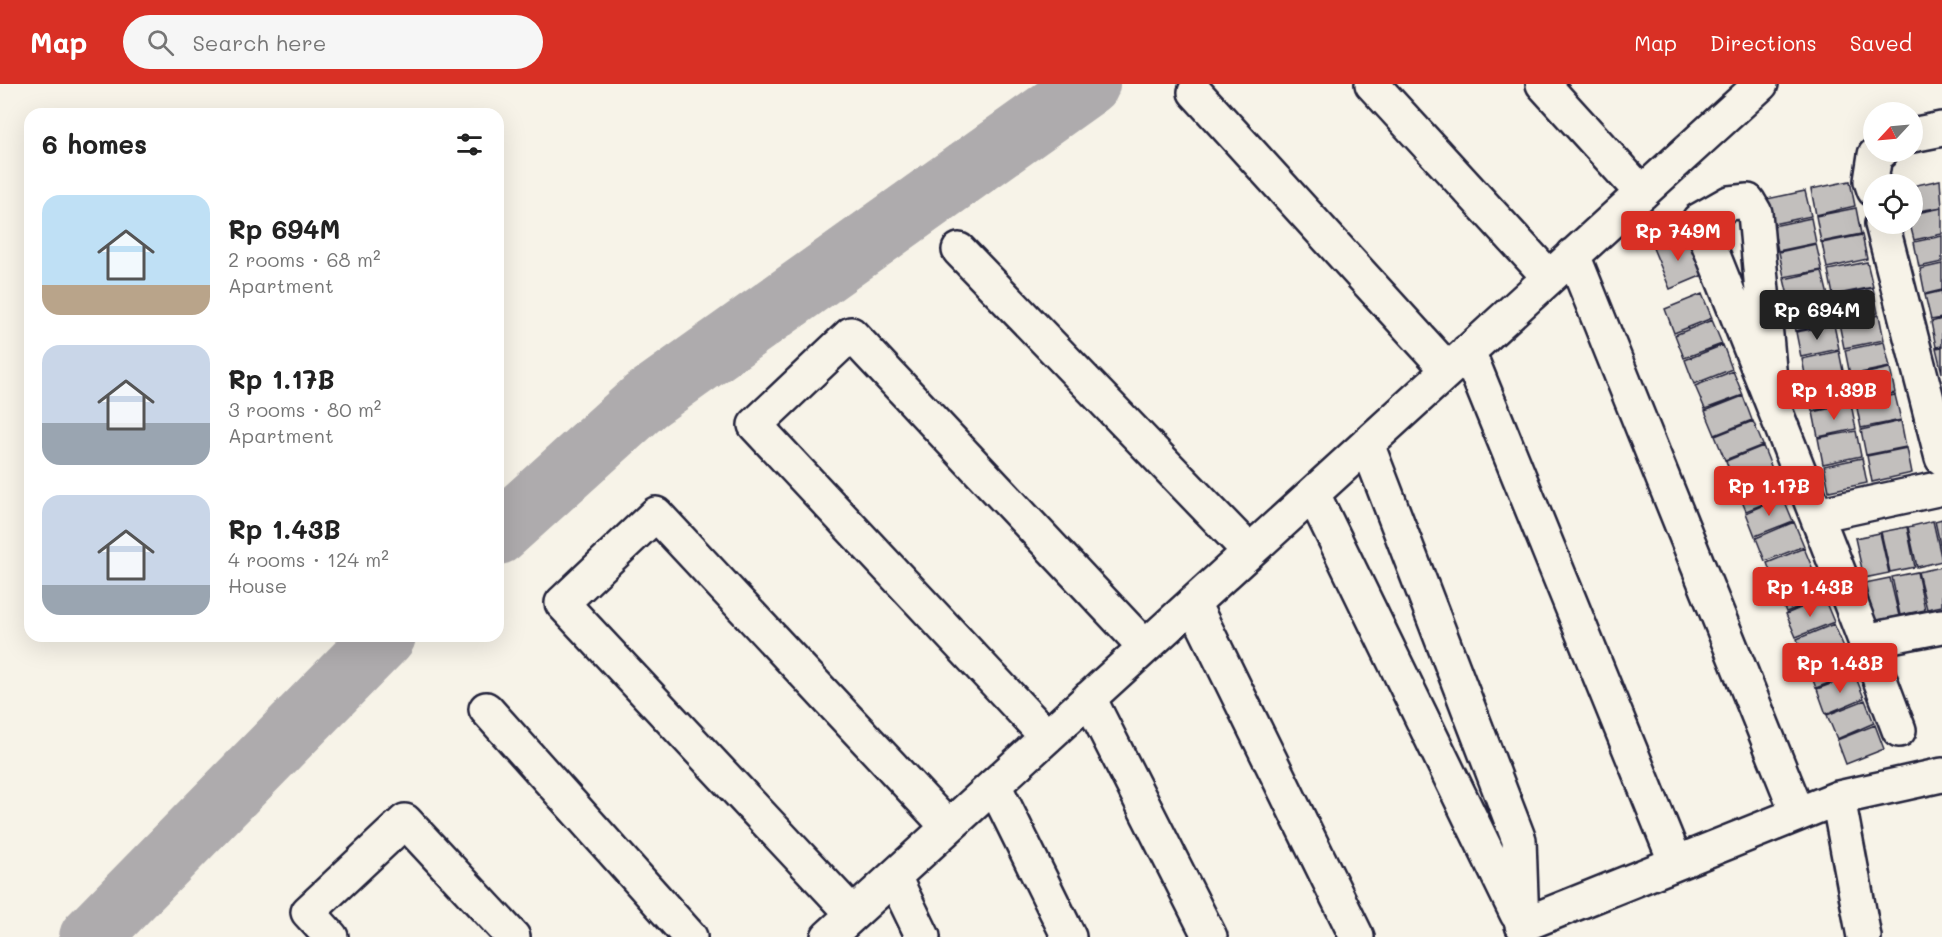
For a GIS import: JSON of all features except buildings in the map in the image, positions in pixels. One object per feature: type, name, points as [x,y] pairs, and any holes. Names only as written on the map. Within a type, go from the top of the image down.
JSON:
[{"type":"street","points":[[1372,84],[1561,266],[1798,814]]},
{"type":"street","points":[[1543,84],[1642,193]]},
{"type":"street","points":[[828,937],[1642,193],[1741,90]]},
{"type":"street","points":[[1195,92],[1458,361],[1676,863]]},
{"type":"street","points":[[1923,133],[1942,129]]},
{"type":"street","points":[[1772,402],[1755,213],[1748,201],[1729,203],[1699,220],[1772,402],[1817,514],[1899,730]]},
{"type":"street","points":[[1885,234],[1942,458]]},
{"type":"street","points":[[959,250],[1249,551]]},
{"type":"street","points":[[1047,737],[755,425],[852,334],[1145,647]]},
{"type":"street","points":[[1366,444],[1519,840],[1525,931]]},
{"type":"street","points":[[1817,514],[1942,488]]},
{"type":"street","points":[[1312,494],[1525,931]]},
{"type":"street","points":[[853,914],[562,603],[656,514],[948,827]]},
{"type":"street","points":[[1193,603],[1358,937]]},
{"type":"street","points":[[1865,641],[1942,626]]},
{"type":"street","points":[[1089,698],[1210,937]]},
{"type":"street","points":[[486,709],[690,937]]},
{"type":"street","points":[[1525,931],[1676,863],[1838,798],[1942,775]]},
{"type":"street","points":[[994,785],[1069,937]]},
{"type":"street","points":[[1838,798],[1859,935]]},
{"type":"street","points":[[331,937],[308,912],[405,821],[513,937]]},
{"type":"street","points":[[894,877],[923,937]]},
{"type":"waterway","points":[[504,529],[645,401],[1089,84]]},
{"type":"waterway","points":[[90,937],[379,642]]}]
